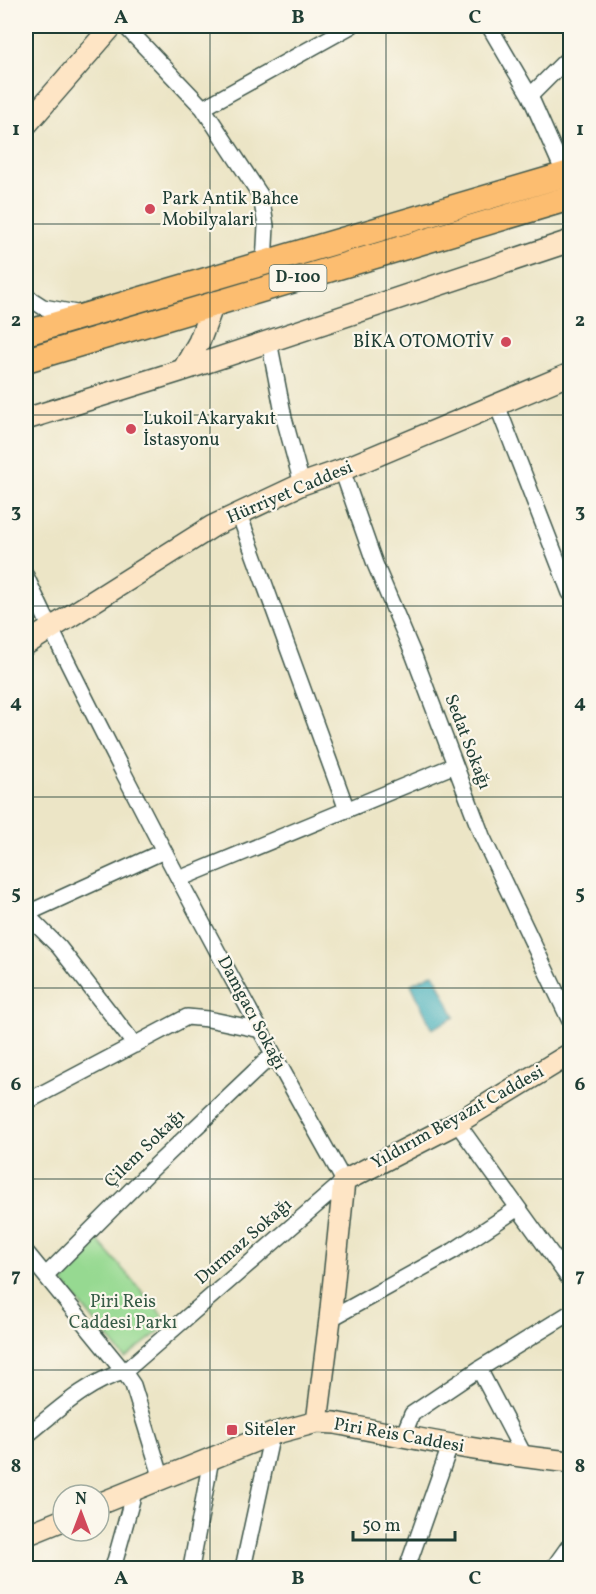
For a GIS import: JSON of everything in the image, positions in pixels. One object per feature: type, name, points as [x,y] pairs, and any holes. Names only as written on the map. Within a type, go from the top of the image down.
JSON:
[{"type":"highway","name":"D-100","points":[[26,333],[568,174]]},
{"type":"highway","name":"D-100","points":[[26,360],[214,302],[570,198]]},
{"type":"main road","points":[[26,124],[112,26]]},
{"type":"main road","points":[[26,419],[183,370],[570,241]]},
{"type":"main road","points":[[183,370],[199,342],[214,302]]},
{"type":"main road","name":"Hürriyet Caddesi","points":[[26,644],[213,526],[302,484],[342,470],[496,405],[570,378]]},
{"type":"main road","name":"Yıldırım Beyazıt Caddesi","points":[[344,1181],[458,1123],[569,1058]]},
{"type":"main road","points":[[317,1422],[344,1181]]},
{"type":"main road","name":"Piri Reis Caddesi","points":[[111,1499],[272,1434],[317,1422],[335,1423],[450,1446],[570,1462]]},
{"type":"main road","points":[[26,1535],[51,1525]]},
{"type":"street","points":[[124,26],[203,108],[261,196],[266,226],[264,264]]},
{"type":"street","points":[[203,108],[351,26]]},
{"type":"street","points":[[489,26],[530,96],[568,174]]},
{"type":"street","points":[[530,96],[570,56]]},
{"type":"street","points":[[26,296],[43,307],[90,315]]},
{"type":"street","points":[[269,340],[284,418],[302,484]]},
{"type":"street","points":[[496,405],[570,593]]},
{"type":"street","name":"Sedat Sokağı","points":[[342,470],[375,564],[414,656],[482,836],[570,1021]]},
{"type":"street","points":[[239,514],[347,810]]},
{"type":"street","name":"Damgacı Sokağı","points":[[26,576],[50,628],[164,851],[344,1181]]},
{"type":"street","points":[[179,879],[455,765]]},
{"type":"street","points":[[135,1045],[59,947],[26,914],[164,851]]},
{"type":"street","points":[[26,1102],[187,1017],[261,1030]]},
{"type":"street","name":"Çilem Sokağı","points":[[46,1275],[150,1171],[273,1054]]},
{"type":"street","points":[[458,1123],[570,1280]]},
{"type":"street","name":"Durmaz Sokağı","points":[[26,1436],[74,1397],[104,1379],[124,1372],[344,1181]]},
{"type":"street","points":[[330,1319],[453,1251],[518,1208]]},
{"type":"street","points":[[26,1252],[133,1385],[162,1479]]},
{"type":"street","points":[[403,1436],[412,1414],[479,1369],[570,1313]]},
{"type":"street","points":[[479,1369],[525,1457]]},
{"type":"street","points":[[243,1569],[272,1434]]},
{"type":"street","points":[[406,1569],[450,1446]]},
{"type":"street","points":[[191,1569],[211,1459]]},
{"type":"street","points":[[113,1569],[135,1489]]},
{"type":"street","points":[[555,1569],[570,1547]]},
{"type":"green space","name":"Piri Reis Caddesi Parkı","points":[[96,1238],[163,1316],[161,1330],[125,1358],[64,1284],[62,1273]]},
{"type":"water","points":[[434,973],[455,1017],[432,1029],[411,984]]},
{"type":"place","name":"Park Antik Bahce Mobilyalari","points":[[150,209]]},
{"type":"place","name":"BİKA OTOMOTİV","points":[[506,342]]},
{"type":"place","name":"Lukoil Akaryakıt İstasyonu","points":[[131,429]]},
{"type":"place","name":"Siteler","points":[[232,1430]]}]
